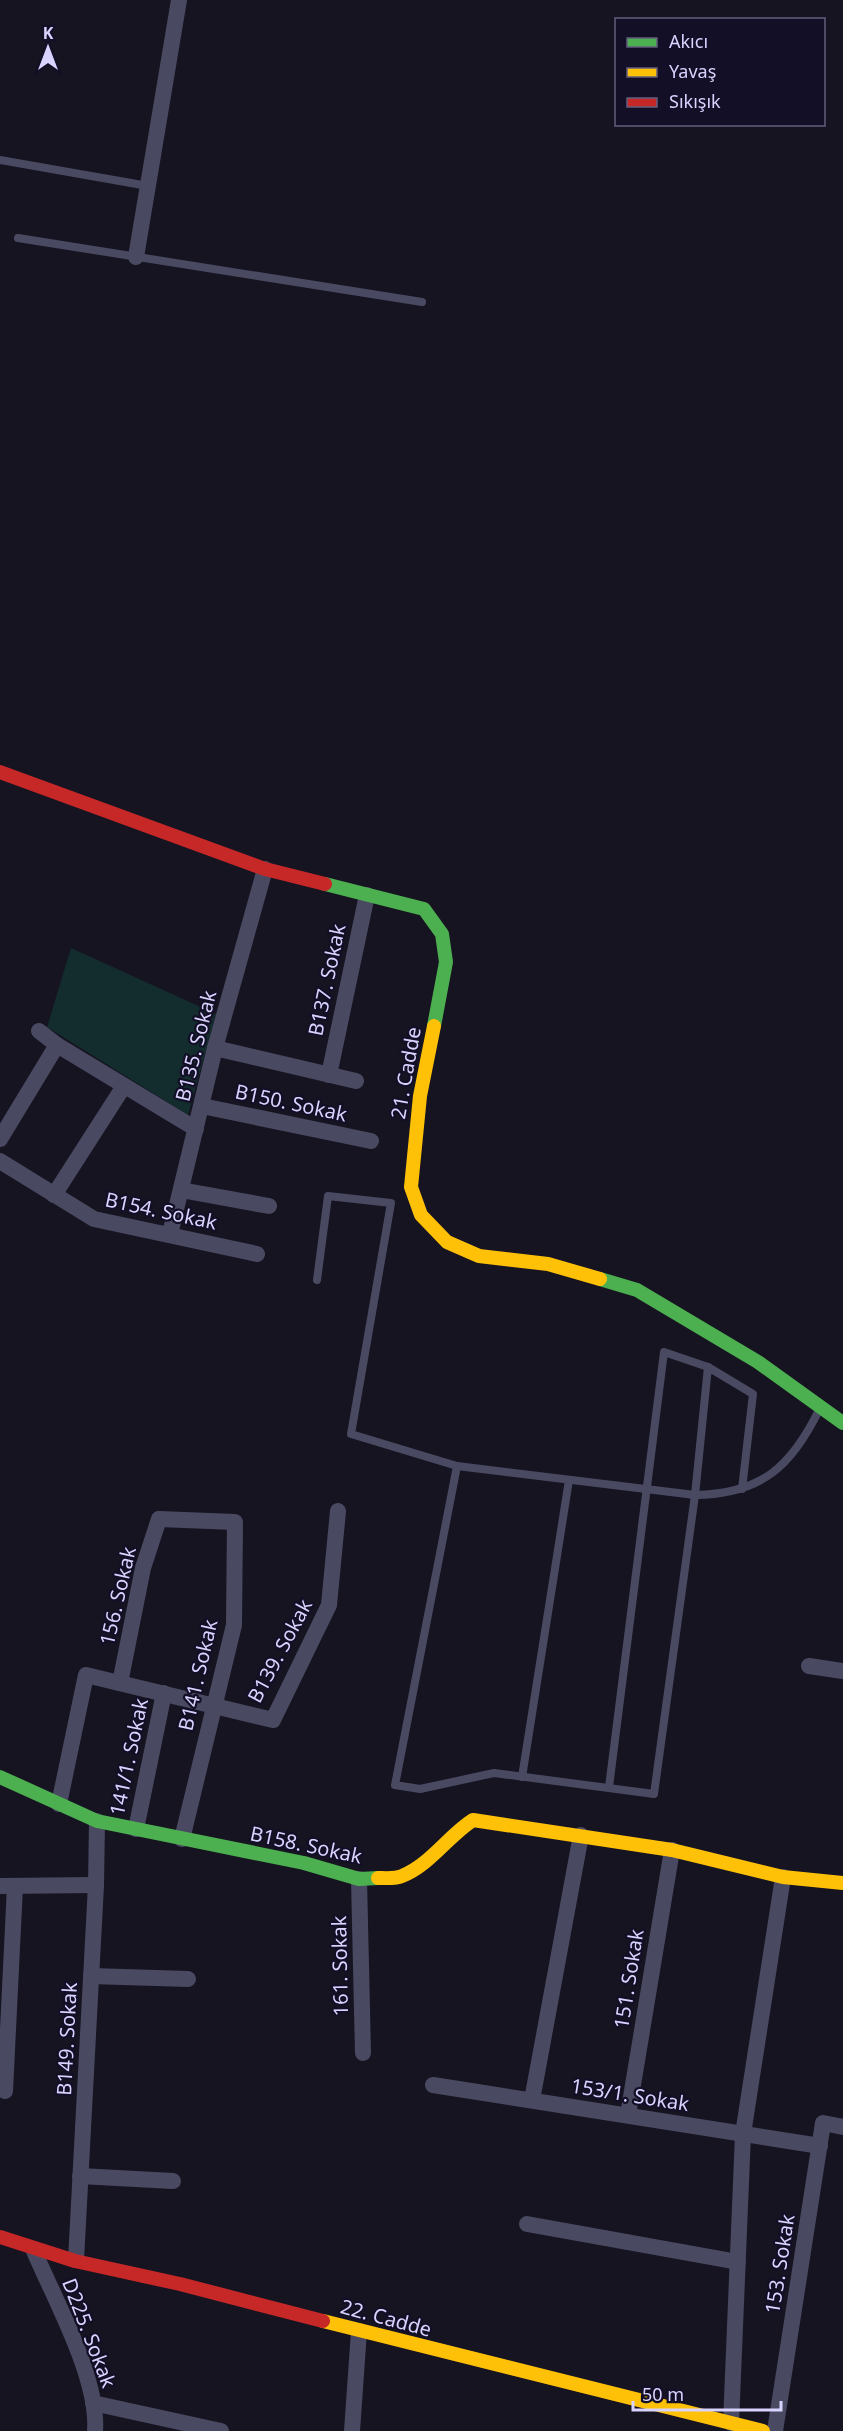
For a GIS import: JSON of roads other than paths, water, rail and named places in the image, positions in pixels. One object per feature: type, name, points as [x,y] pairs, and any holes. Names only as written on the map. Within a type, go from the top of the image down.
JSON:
[{"type":"main road","name":"21. Cadde","points":[[0,772],[265,869],[424,909],[442,934],[446,962],[420,1096],[411,1187],[421,1215],[447,1242],[479,1256],[548,1264],[637,1290],[758,1362],[843,1423]]},
{"type":"main road","name":"B158. Sokak","points":[[0,1777],[97,1821],[304,1863],[359,1878],[401,1876],[431,1857],[457,1830],[473,1820],[672,1850],[783,1877],[843,1883]]},
{"type":"main road","name":"22. Cadde","points":[[0,2236],[34,2251],[168,2280],[359,2331],[763,2431]]},
{"type":"street","points":[[136,257],[179,0]]},
{"type":"street","name":"B135. Sokak","points":[[170,1234],[215,1048],[265,869]]},
{"type":"street","name":"B137. Sokak","points":[[329,1075],[367,895]]},
{"type":"street","points":[[39,1031],[57,1045],[196,1129]]},
{"type":"street","points":[[0,1139],[57,1045]]},
{"type":"street","points":[[215,1048],[356,1081]]},
{"type":"street","points":[[54,1195],[124,1086]]},
{"type":"street","name":"B150. Sokak","points":[[202,1106],[371,1141]]},
{"type":"street","name":"B154. Sokak","points":[[0,1161],[94,1219],[256,1254]]},
{"type":"street","points":[[181,1190],[269,1206]]},
{"type":"street","name":"B139. Sokak","points":[[213,1703],[273,1720],[329,1605],[338,1511]]},
{"type":"street","name":"B141. Sokak","points":[[159,1519],[235,1521],[234,1625],[213,1703],[182,1839]]},
{"type":"street","name":"156. Sokak","points":[[120,1683],[142,1568],[159,1519]]},
{"type":"street","points":[[809,1666],[843,1671]]},
{"type":"street","points":[[59,1804],[86,1675],[213,1703]]},
{"type":"street","name":"141/1. Sokak","points":[[136,1829],[164,1693]]},
{"type":"street","name":"B149. Sokak","points":[[76,2260],[96,1885],[97,1821]]},
{"type":"street","points":[[532,2100],[581,1835]]},
{"type":"street","name":"151. Sokak","points":[[628,2115],[672,1850]]},
{"type":"street","points":[[731,2423],[743,2134],[783,1877]]},
{"type":"street","name":"161. Sokak","points":[[359,1878],[363,2053]]},
{"type":"street","points":[[5,2091],[8,1886],[96,1885]]},
{"type":"street","points":[[91,1976],[188,1979]]},
{"type":"street","name":"153/1. Sokak","points":[[433,2085],[819,2146]]},
{"type":"street","name":"153. Sokak","points":[[775,2431],[823,2123],[843,2127]]},
{"type":"street","points":[[80,2176],[173,2181]]},
{"type":"street","points":[[527,2224],[738,2262]]},
{"type":"street","name":"D225. Sokak","points":[[34,2251],[81,2358],[96,2415],[95,2431]]},
{"type":"street","points":[[352,2431],[359,2331]]},
{"type":"street","points":[[93,2403],[221,2431]]},
{"type":"lane","points":[[0,160],[148,186]]},
{"type":"lane","points":[[18,238],[422,302]]},
{"type":"lane","points":[[317,1280],[328,1196],[391,1203],[351,1434],[457,1466],[695,1495],[742,1489],[782,1467],[799,1448],[821,1407]]},
{"type":"lane","points":[[609,1787],[663,1352],[708,1367],[753,1394],[742,1489]]},
{"type":"lane","points":[[457,1466],[394,1785],[420,1789],[494,1773],[654,1794],[695,1495],[708,1367]]},
{"type":"lane","points":[[522,1777],[569,1480]]}]
